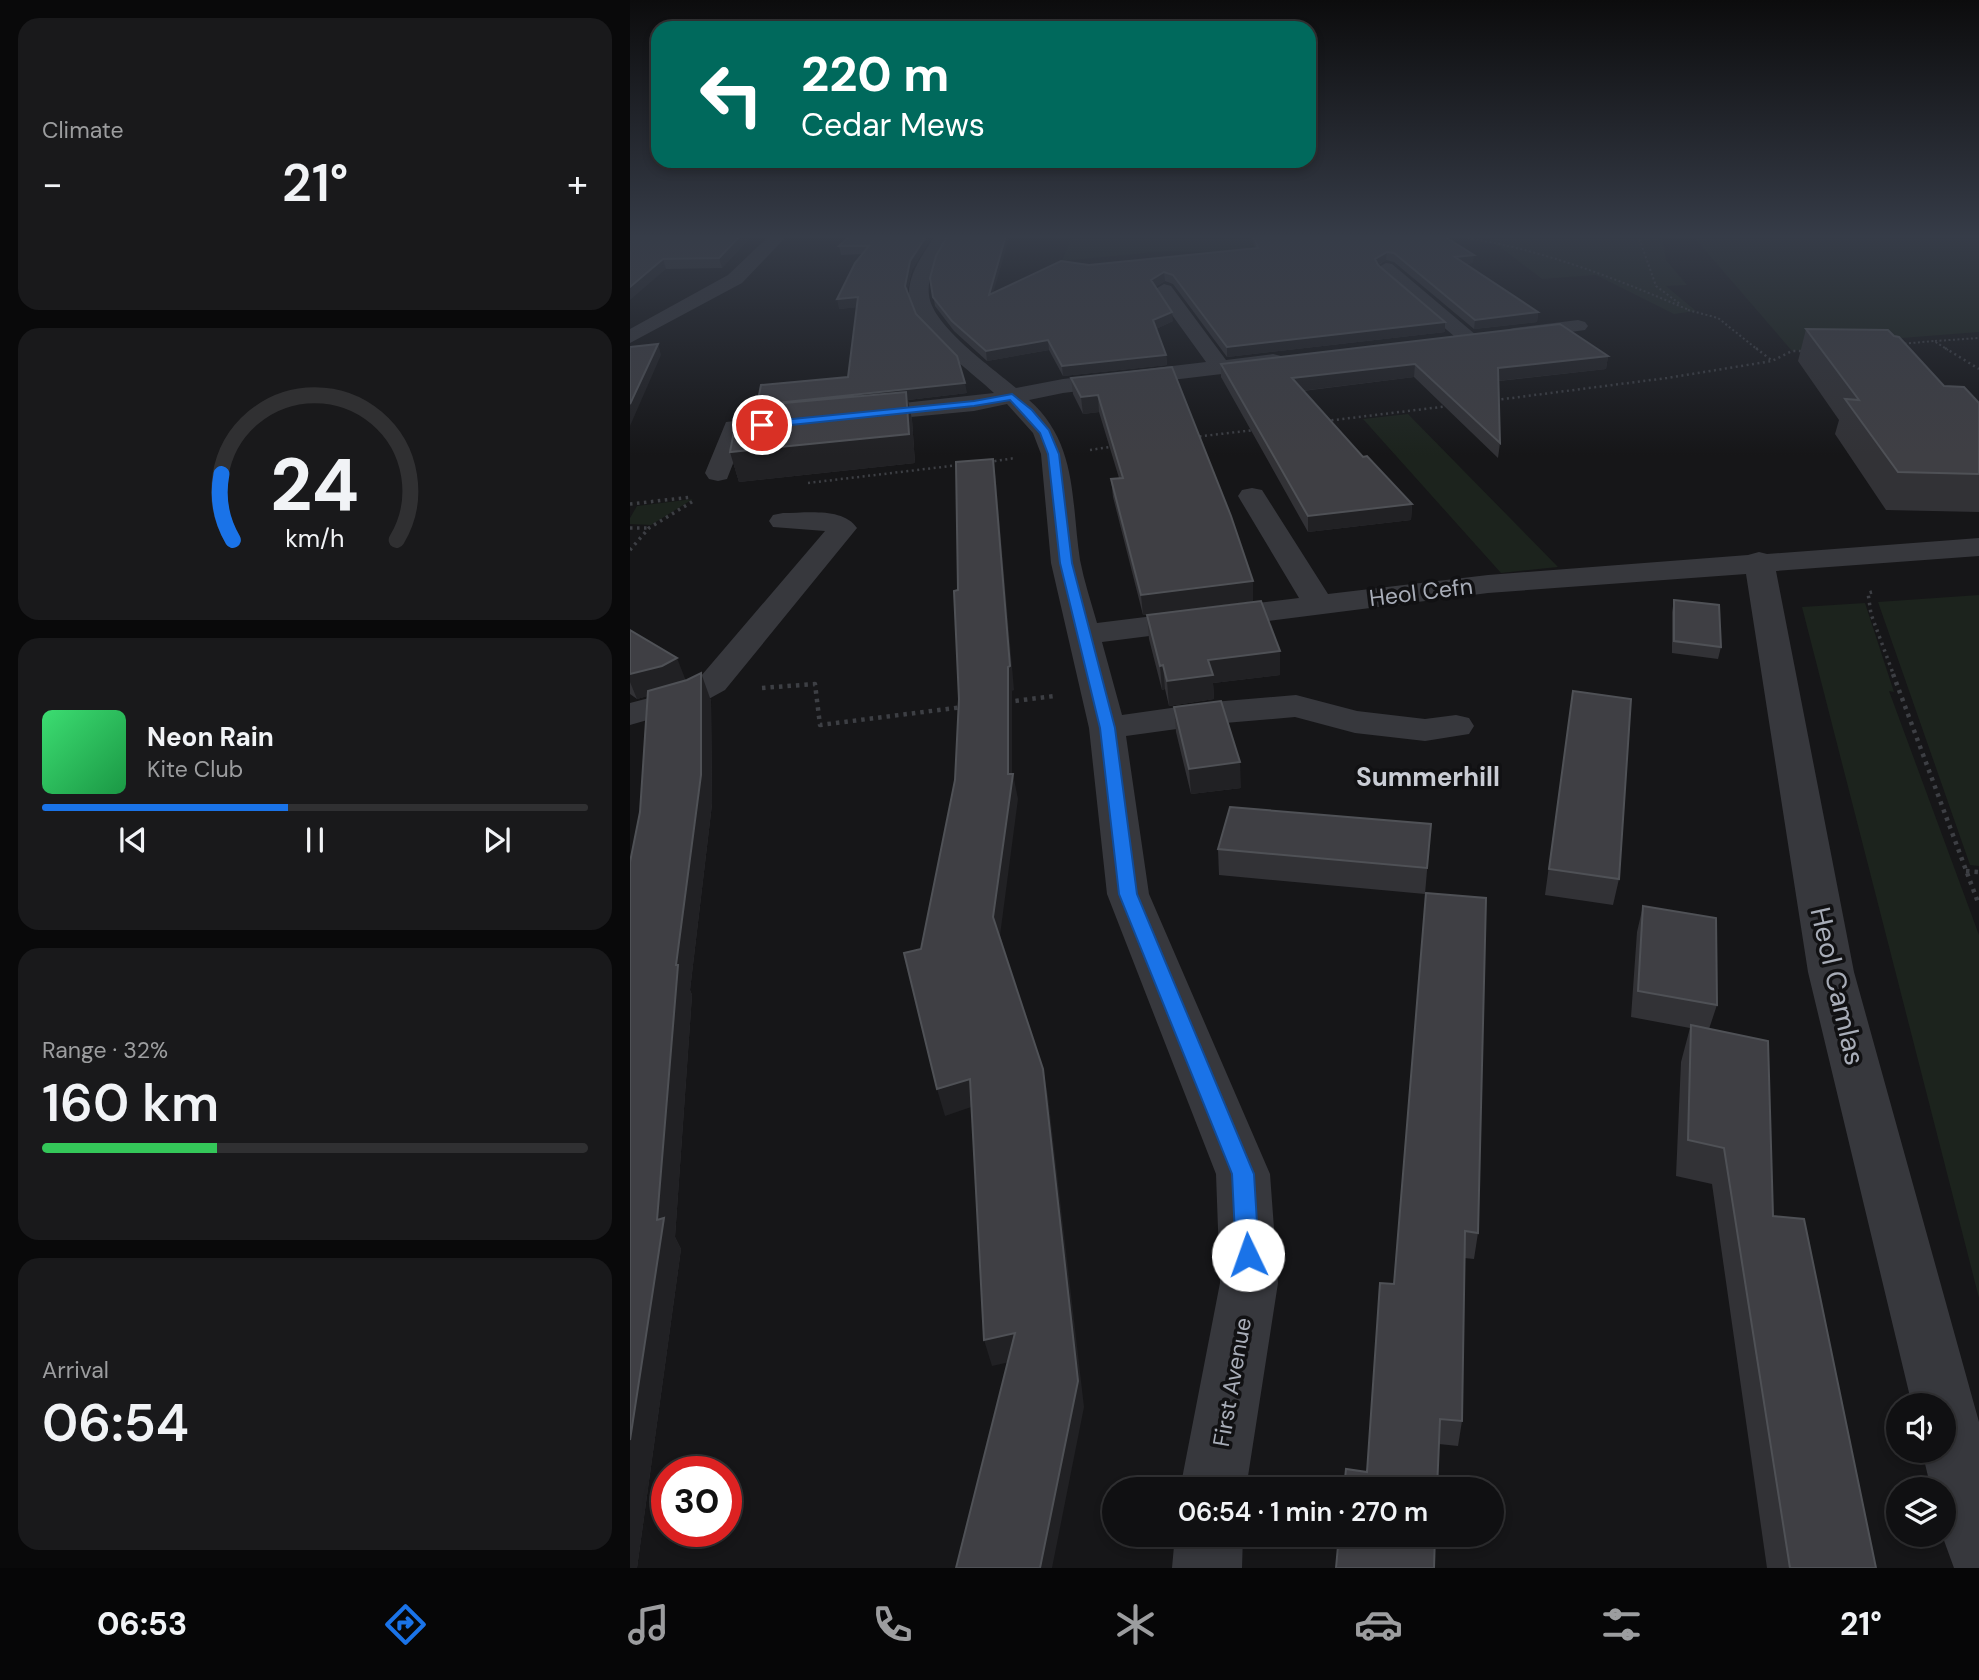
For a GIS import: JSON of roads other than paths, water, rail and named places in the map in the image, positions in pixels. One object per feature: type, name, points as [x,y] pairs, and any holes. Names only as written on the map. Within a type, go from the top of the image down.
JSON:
[{"type":"street","points":[[630,337],[682,308]]},
{"type":"street","name":"First Avenue","points":[[924,308],[929,322],[1029,412],[1045,432],[1054,454],[1066,563],[1103,709],[1128,894],[1243,1174],[1249,1283],[1215,1477]]},
{"type":"street","points":[[1177,308],[1220,368]]},
{"type":"street","points":[[1433,308],[1469,339]]},
{"type":"street","points":[[630,317],[672,314]]},
{"type":"street","points":[[1441,342],[1578,326]]},
{"type":"street","points":[[841,417],[974,404],[1063,386],[1289,359]]},
{"type":"street","points":[[718,473],[735,427],[802,421]]},
{"type":"street","points":[[1252,496],[1318,604]]},
{"type":"street","points":[[630,714],[698,694],[725,671],[843,528],[835,523],[783,521]]},
{"type":"street","name":"Heol Cefn","points":[[1084,634],[1488,584],[1759,561],[1979,547]]},
{"type":"street","name":"Heol Camlas","points":[[1759,561],[1831,972],[1940,1393]]},
{"type":"street","points":[[1103,709],[1213,713],[1296,706],[1354,722],[1401,728],[1424,730],[1456,726]]},
{"type":"street","points":[[1956,1456],[1979,1545]]},
{"type":"street","points":[[1207,1568],[1208,1547]]},
{"type":"district","name":"Summerhill","points":[[1428,777]]}]
